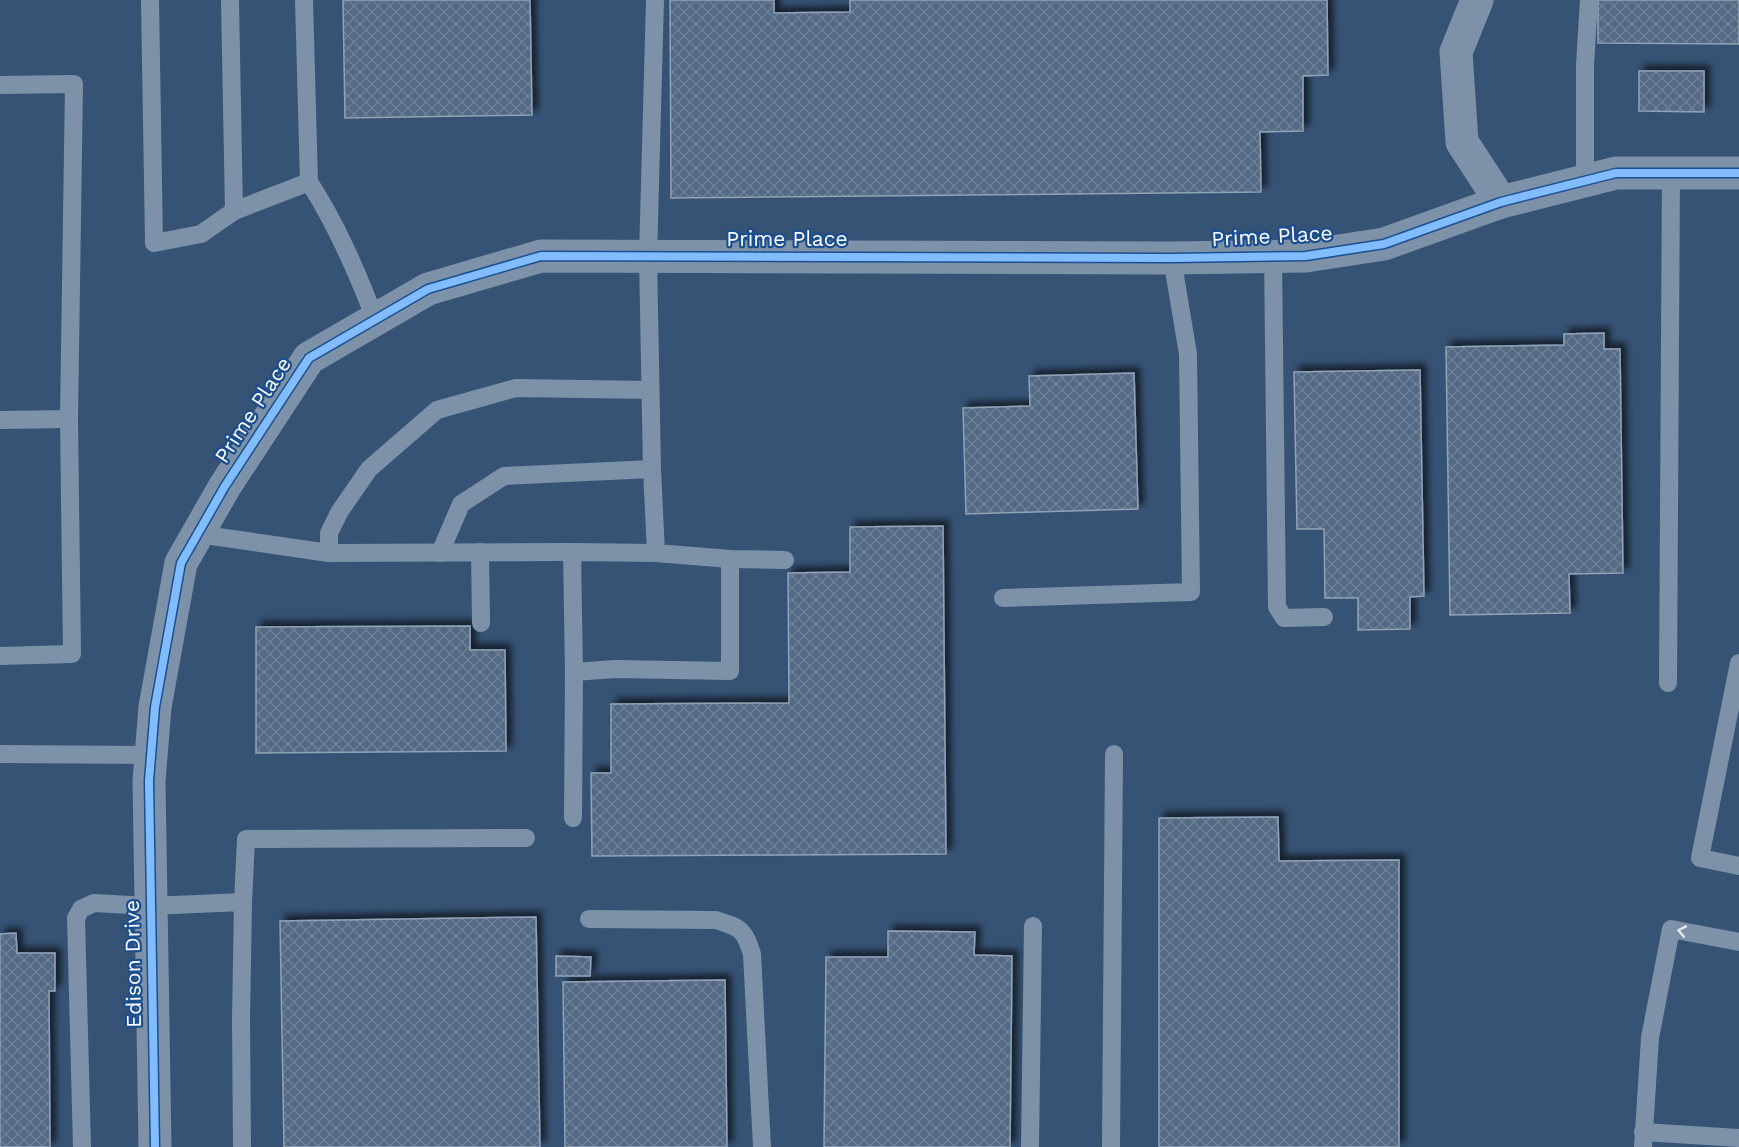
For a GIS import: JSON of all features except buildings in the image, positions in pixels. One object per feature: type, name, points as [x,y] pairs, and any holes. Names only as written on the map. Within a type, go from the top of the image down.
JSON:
[{"type":"street","points":[[1477,0],[1456,52],[1462,142],[1501,202]]},
{"type":"street","name":"Prime Place","points":[[150,768],[155,707],[181,563],[225,486],[309,358],[428,289],[541,256],[1172,258],[1306,256],[1384,244],[1501,202],[1616,173],[1739,173]]},
{"type":"street","name":"Edison Drive","points":[[150,768],[150,906],[155,1147]]},
{"type":"lane","points":[[150,0],[154,243],[201,234],[234,212],[309,182]]},
{"type":"lane","points":[[230,0],[234,212]]},
{"type":"lane","points":[[304,0],[309,182],[326,208],[375,319]]},
{"type":"lane","points":[[655,0],[648,257],[656,553]]},
{"type":"lane","points":[[1585,181],[1585,65],[1589,0]]},
{"type":"lane","points":[[0,85],[74,84],[69,419],[72,654],[0,656]]},
{"type":"lane","points":[[1668,683],[1671,173]]},
{"type":"lane","points":[[1273,256],[1277,607],[1284,618],[1324,617]]},
{"type":"lane","points":[[1003,598],[1191,592],[1188,354],[1172,258]]},
{"type":"lane","points":[[329,553],[329,533],[340,511],[369,469],[437,410],[516,388],[650,390]]},
{"type":"lane","points":[[0,420],[69,419]]},
{"type":"lane","points":[[440,553],[460,504],[504,476],[652,469]]},
{"type":"lane","points":[[198,534],[329,553],[656,553],[729,559],[785,560]]},
{"type":"lane","points":[[480,552],[481,623]]},
{"type":"lane","points":[[572,552],[573,818]]},
{"type":"lane","points":[[574,672],[615,669],[730,671],[729,559]]},
{"type":"lane","points":[[1739,663],[1700,858],[1739,866]]},
{"type":"lane","points":[[0,754],[150,768]]},
{"type":"lane","points":[[1111,1147],[1114,754]]},
{"type":"lane","points":[[242,1147],[241,1019],[246,839],[526,838]]},
{"type":"lane","points":[[82,1147],[76,918],[81,909],[94,903],[150,906],[243,902]]},
{"type":"lane","points":[[589,919],[716,920],[734,926],[746,934],[752,954],[762,1147]]},
{"type":"lane","points":[[1030,1147],[1033,926]]},
{"type":"lane","points":[[1739,942],[1671,929],[1650,1038],[1643,1139],[1739,1138]]},
{"type":"cycle path","points":[[155,1147],[149,781],[155,707],[181,563],[225,486],[309,358],[428,289],[541,256],[1172,258],[1306,256],[1384,244],[1501,202],[1616,173],[1739,173]]}]
